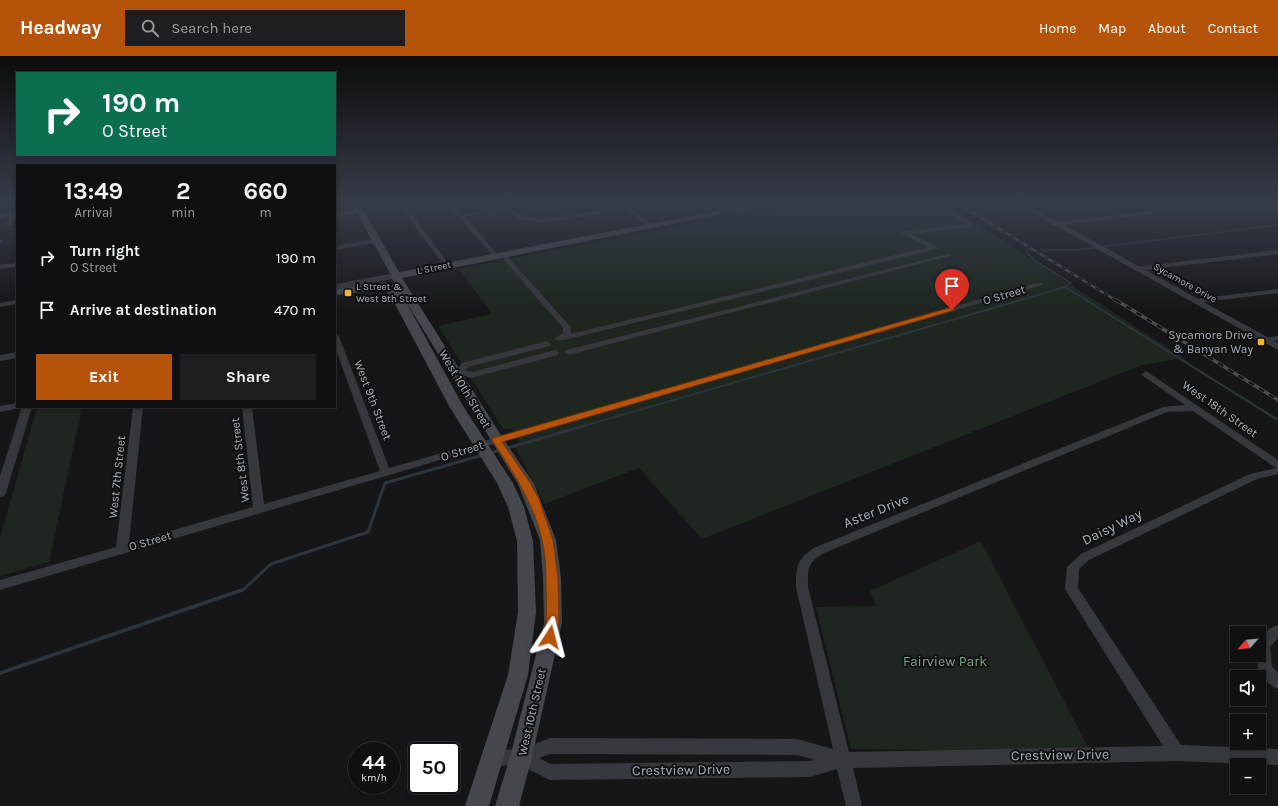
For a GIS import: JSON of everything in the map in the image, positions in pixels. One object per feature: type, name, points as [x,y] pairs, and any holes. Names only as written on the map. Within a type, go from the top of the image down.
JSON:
[{"type":"main road","name":"L Street","points":[[390,277],[589,239]]},
{"type":"main road","name":"West 10th Street","points":[[376,241],[390,277],[458,372],[516,507],[525,541],[527,612],[518,675],[477,806]]},
{"type":"main road","name":"West 10th Street","points":[[390,277],[394,281],[401,305],[440,377],[489,443],[526,484],[534,499],[548,540],[552,578],[553,623],[522,757],[507,806]]},
{"type":"main road","points":[[336,291],[385,285],[389,288],[401,305]]},
{"type":"street","points":[[427,239],[447,266]]},
{"type":"street","points":[[482,239],[567,328],[567,334],[562,338]]},
{"type":"street","points":[[440,377],[458,372],[471,374],[555,353],[569,352],[950,254],[916,239]]},
{"type":"street","name":"Sycamore Drive","points":[[1081,239],[1278,347]]},
{"type":"street","points":[[336,248],[376,241]]},
{"type":"street","points":[[458,372],[465,365],[547,344],[550,341],[934,248]]},
{"type":"street","points":[[1136,269],[1278,252]]},
{"type":"street","points":[[0,268],[16,265]]},
{"type":"street","name":"L Street","points":[[336,291],[390,277]]},
{"type":"street","name":"O Street","points":[[0,585],[1039,285]]},
{"type":"street","points":[[1196,301],[1278,290]]},
{"type":"street","points":[[0,305],[16,302]]},
{"type":"street","points":[[591,332],[602,343]]},
{"type":"street","points":[[562,338],[573,340],[576,345],[573,350],[569,352]]},
{"type":"street","points":[[1265,340],[1278,338]]},
{"type":"street","name":"West 9th Street","points":[[336,339],[386,474]]},
{"type":"street","points":[[547,344],[549,350],[555,353]]},
{"type":"street","points":[[0,352],[16,348]]},
{"type":"street","points":[[0,358],[16,354]]},
{"type":"street","name":"West 18th Street","points":[[1146,374],[1278,465]]},
{"type":"street","points":[[0,410],[16,406]]},
{"type":"street","points":[[0,493],[2,482],[26,408]]},
{"type":"street","name":"West 7th Street","points":[[122,549],[138,408]]},
{"type":"street","name":"West 8th Street","points":[[247,408],[259,510]]},
{"type":"street","name":"Aster Drive","points":[[854,806],[802,587],[802,566],[808,556],[1166,409],[1196,408]]},
{"type":"street","name":"Daisy Way","points":[[1177,753],[1071,589],[1073,567],[1085,557],[1254,476],[1278,471]]},
{"type":"street","points":[[1278,631],[1271,636],[1263,646],[1265,668],[1278,682]]},
{"type":"street","name":"Crestview Drive","points":[[493,758],[522,757],[550,746],[797,747],[843,760]]},
{"type":"street","name":"Crestview Drive","points":[[522,757],[550,772],[810,769],[843,760],[1177,753],[1278,757]]},
{"type":"green space","points":[[615,239],[1000,239],[1184,358],[1142,365],[702,539],[639,468],[544,504],[514,445],[519,441],[512,429],[503,429],[438,326],[492,314],[459,269]]},
{"type":"green space","points":[[39,408],[82,408],[49,562],[0,576],[0,538],[36,411]]},
{"type":"green space","name":"Fairview Park","points":[[981,541],[1090,751],[851,749],[816,607],[876,606],[870,591]]},
{"type":"waterway","points":[[1041,250],[1075,250],[1164,239]]},
{"type":"waterway","points":[[1027,251],[1026,252],[1037,262],[1071,283],[1065,287]]},
{"type":"waterway","points":[[1017,301],[1065,287]]},
{"type":"waterway","points":[[1065,287],[1088,301]]},
{"type":"waterway","points":[[580,427],[1021,300]]},
{"type":"waterway","points":[[1086,300],[1278,420]]},
{"type":"waterway","points":[[507,448],[584,426]]},
{"type":"waterway","points":[[490,453],[500,450]]},
{"type":"waterway","points":[[239,591],[243,590],[271,564],[368,532],[385,483],[483,455]]},
{"type":"waterway","points":[[0,673],[239,591]]},
{"type":"railway","points":[[1016,239],[1117,301]]},
{"type":"railway","points":[[1116,300],[1278,400]]},
{"type":"place","name":"L Street & West 9th Street","points":[[348,293]]},
{"type":"place","name":"Sycamore Drive & Banyan Way","points":[[1261,342]]},
{"type":"route","points":[[550,637],[553,623],[552,578],[548,540],[534,499],[497,440],[952,310]]}]
